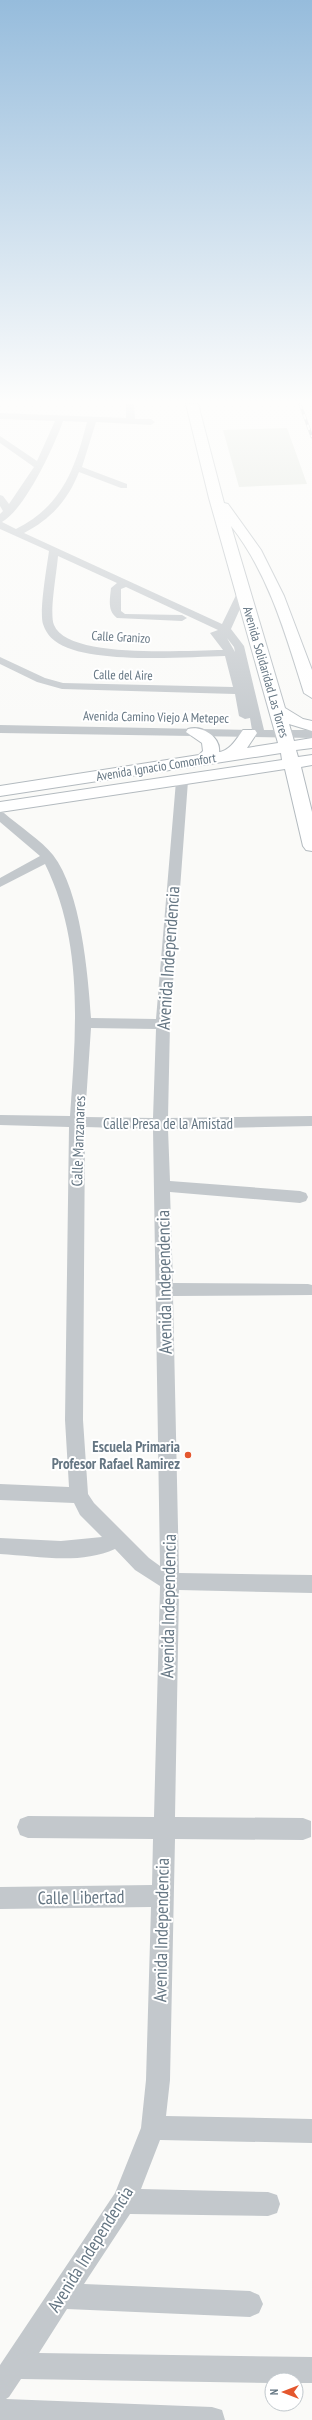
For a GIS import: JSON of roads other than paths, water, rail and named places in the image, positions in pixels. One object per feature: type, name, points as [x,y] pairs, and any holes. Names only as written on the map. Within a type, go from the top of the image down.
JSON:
[{"type":"main road","name":"Avenida Solidaridad Las Torres","points":[[221,517],[286,740],[299,799],[312,846]]},
{"type":"main road","name":"Avenida Solidaridad Las Torres","points":[[232,517],[283,604],[312,693]]},
{"type":"main road","points":[[277,710],[297,722],[312,726]]},
{"type":"main road","points":[[194,732],[205,737],[210,744],[211,752],[204,760]]},
{"type":"main road","points":[[230,755],[254,733]]},
{"type":"main road","name":"Avenida Ignacio Comonfort","points":[[0,791],[204,760],[230,755],[286,740],[312,743]]},
{"type":"main road","name":"Avenida Ignacio Comonfort","points":[[0,808],[229,774],[312,760]]},
{"type":"main road","points":[[229,774],[261,774],[278,782],[299,799]]},
{"type":"street","points":[[16,533],[39,521],[43,517]]},
{"type":"street","points":[[0,526],[16,533],[54,555]]},
{"type":"street","points":[[0,533],[54,555],[120,585],[223,636],[239,646],[260,651]]},
{"type":"street","name":"Calle Granizo","points":[[54,555],[47,620],[51,631],[60,640],[77,647],[102,652],[230,653]]},
{"type":"street","points":[[120,585],[115,610],[121,617],[182,618]]},
{"type":"street","points":[[120,585],[182,618],[223,636],[244,691],[254,733]]},
{"type":"street","points":[[223,636],[243,591]]},
{"type":"street","points":[[239,646],[244,691]]},
{"type":"street","name":"Calle del Aire","points":[[0,660],[41,680],[62,686],[244,691]]},
{"type":"street","name":"Avenida Camino Viejo A Metepec","points":[[0,729],[254,733],[286,740],[312,734]]},
{"type":"street","name":"Avenida Independencia","points":[[0,2388],[124,2201],[153,2128],[158,2080],[170,1581],[165,1288],[160,1124],[163,1024],[182,781]]},
{"type":"street","name":"Calle Manzanares","points":[[0,816],[48,857],[63,887],[80,963],[84,1023],[77,1123],[74,1420],[79,1495],[87,1509],[142,1564],[156,1574],[170,1581]]},
{"type":"street","points":[[0,883],[48,857]]},
{"type":"street","points":[[84,1023],[163,1024]]},
{"type":"street","name":"Calle Presa de la Amistad","points":[[0,1120],[160,1124],[312,1121]]},
{"type":"street","points":[[162,1186],[300,1197]]},
{"type":"street","points":[[165,1288],[308,1290]]},
{"type":"street","points":[[0,1492],[79,1495]]},
{"type":"street","points":[[0,1546],[88,1549],[108,1545],[117,1539]]},
{"type":"street","points":[[170,1581],[312,1584]]},
{"type":"street","points":[[28,1827],[303,1829]]},
{"type":"street","name":"Calle Libertad","points":[[0,1898],[163,1896]]},
{"type":"street","points":[[153,2128],[312,2131]]},
{"type":"street","points":[[124,2201],[268,2204]]},
{"type":"street","points":[[62,2296],[250,2304]]},
{"type":"street","points":[[15,2366],[312,2370]]},
{"type":"street","points":[[0,2412],[212,2420]]},
{"type":"place","name":"Escuela Primaria Profesor Rafael Ramirez","points":[[188,1455]]}]
